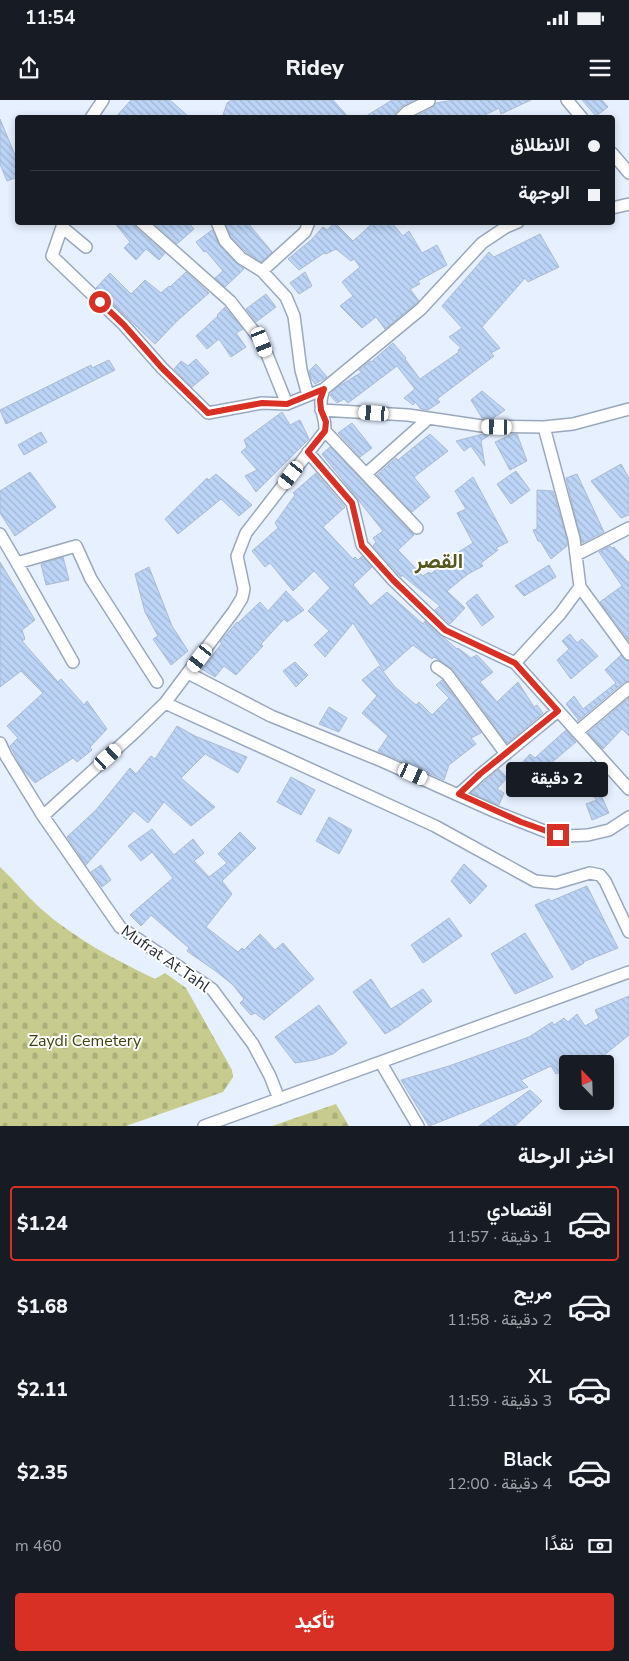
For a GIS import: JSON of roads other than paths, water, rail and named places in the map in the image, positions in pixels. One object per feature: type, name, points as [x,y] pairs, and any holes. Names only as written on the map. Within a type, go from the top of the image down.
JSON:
[{"type":"street","points":[[93,115],[103,100]]},
{"type":"street","points":[[404,115],[430,100]]},
{"type":"street","points":[[567,100],[580,115]]},
{"type":"street","points":[[615,157],[629,173]]},
{"type":"street","points":[[615,207],[629,204]]},
{"type":"street","points":[[86,247],[62,225],[52,256],[124,325],[162,368],[208,413],[262,403],[287,404],[324,389],[421,309],[482,243],[511,225]]},
{"type":"street","points":[[144,225],[230,301],[262,342],[287,404]]},
{"type":"street","points":[[218,225],[225,241],[241,258],[262,270],[286,297],[297,336],[300,370],[308,395]]},
{"type":"street","points":[[262,270],[305,232],[308,225]]},
{"type":"street","points":[[43,816],[165,703],[234,611],[242,598],[244,589],[237,556],[246,533],[325,431],[326,422],[321,410],[320,400],[324,389]]},
{"type":"street","points":[[321,410],[408,415],[482,426],[544,427],[573,424],[629,409]]},
{"type":"street","points":[[367,473],[429,418]]},
{"type":"street","points":[[544,427],[574,539],[580,587],[629,654]]},
{"type":"street","points":[[325,431],[367,473],[417,528]]},
{"type":"street","points":[[308,452],[352,503],[362,546],[393,580],[445,630],[515,663],[629,789]]},
{"type":"street","points":[[576,555],[629,528]]},
{"type":"street","points":[[0,534],[73,662]]},
{"type":"street","points":[[17,563],[76,546],[91,579],[157,682]]},
{"type":"street","points":[[515,663],[560,614],[580,587]]},
{"type":"street","points":[[437,667],[448,674],[506,754]]},
{"type":"street","points":[[188,673],[271,716],[325,737],[547,832],[567,836],[600,833],[609,830],[629,817]]},
{"type":"street","points":[[576,732],[629,688]]},
{"type":"street","points":[[165,703],[434,826],[535,881],[556,884],[590,873],[600,875],[605,881],[629,932]]},
{"type":"street","points":[[459,794],[558,711]]},
{"type":"street","name":"Mufrat At Tahl","points":[[0,743],[43,816],[120,927],[212,989],[253,1044],[270,1076],[279,1099]]},
{"type":"street","points":[[204,1126],[629,972]]},
{"type":"street","points":[[381,1062],[418,1126]]},
{"type":"district","name":"القصر","points":[[439,561]]},
{"type":"park label","name":"Zaydi Cemetery","points":[[85,1040]]}]
